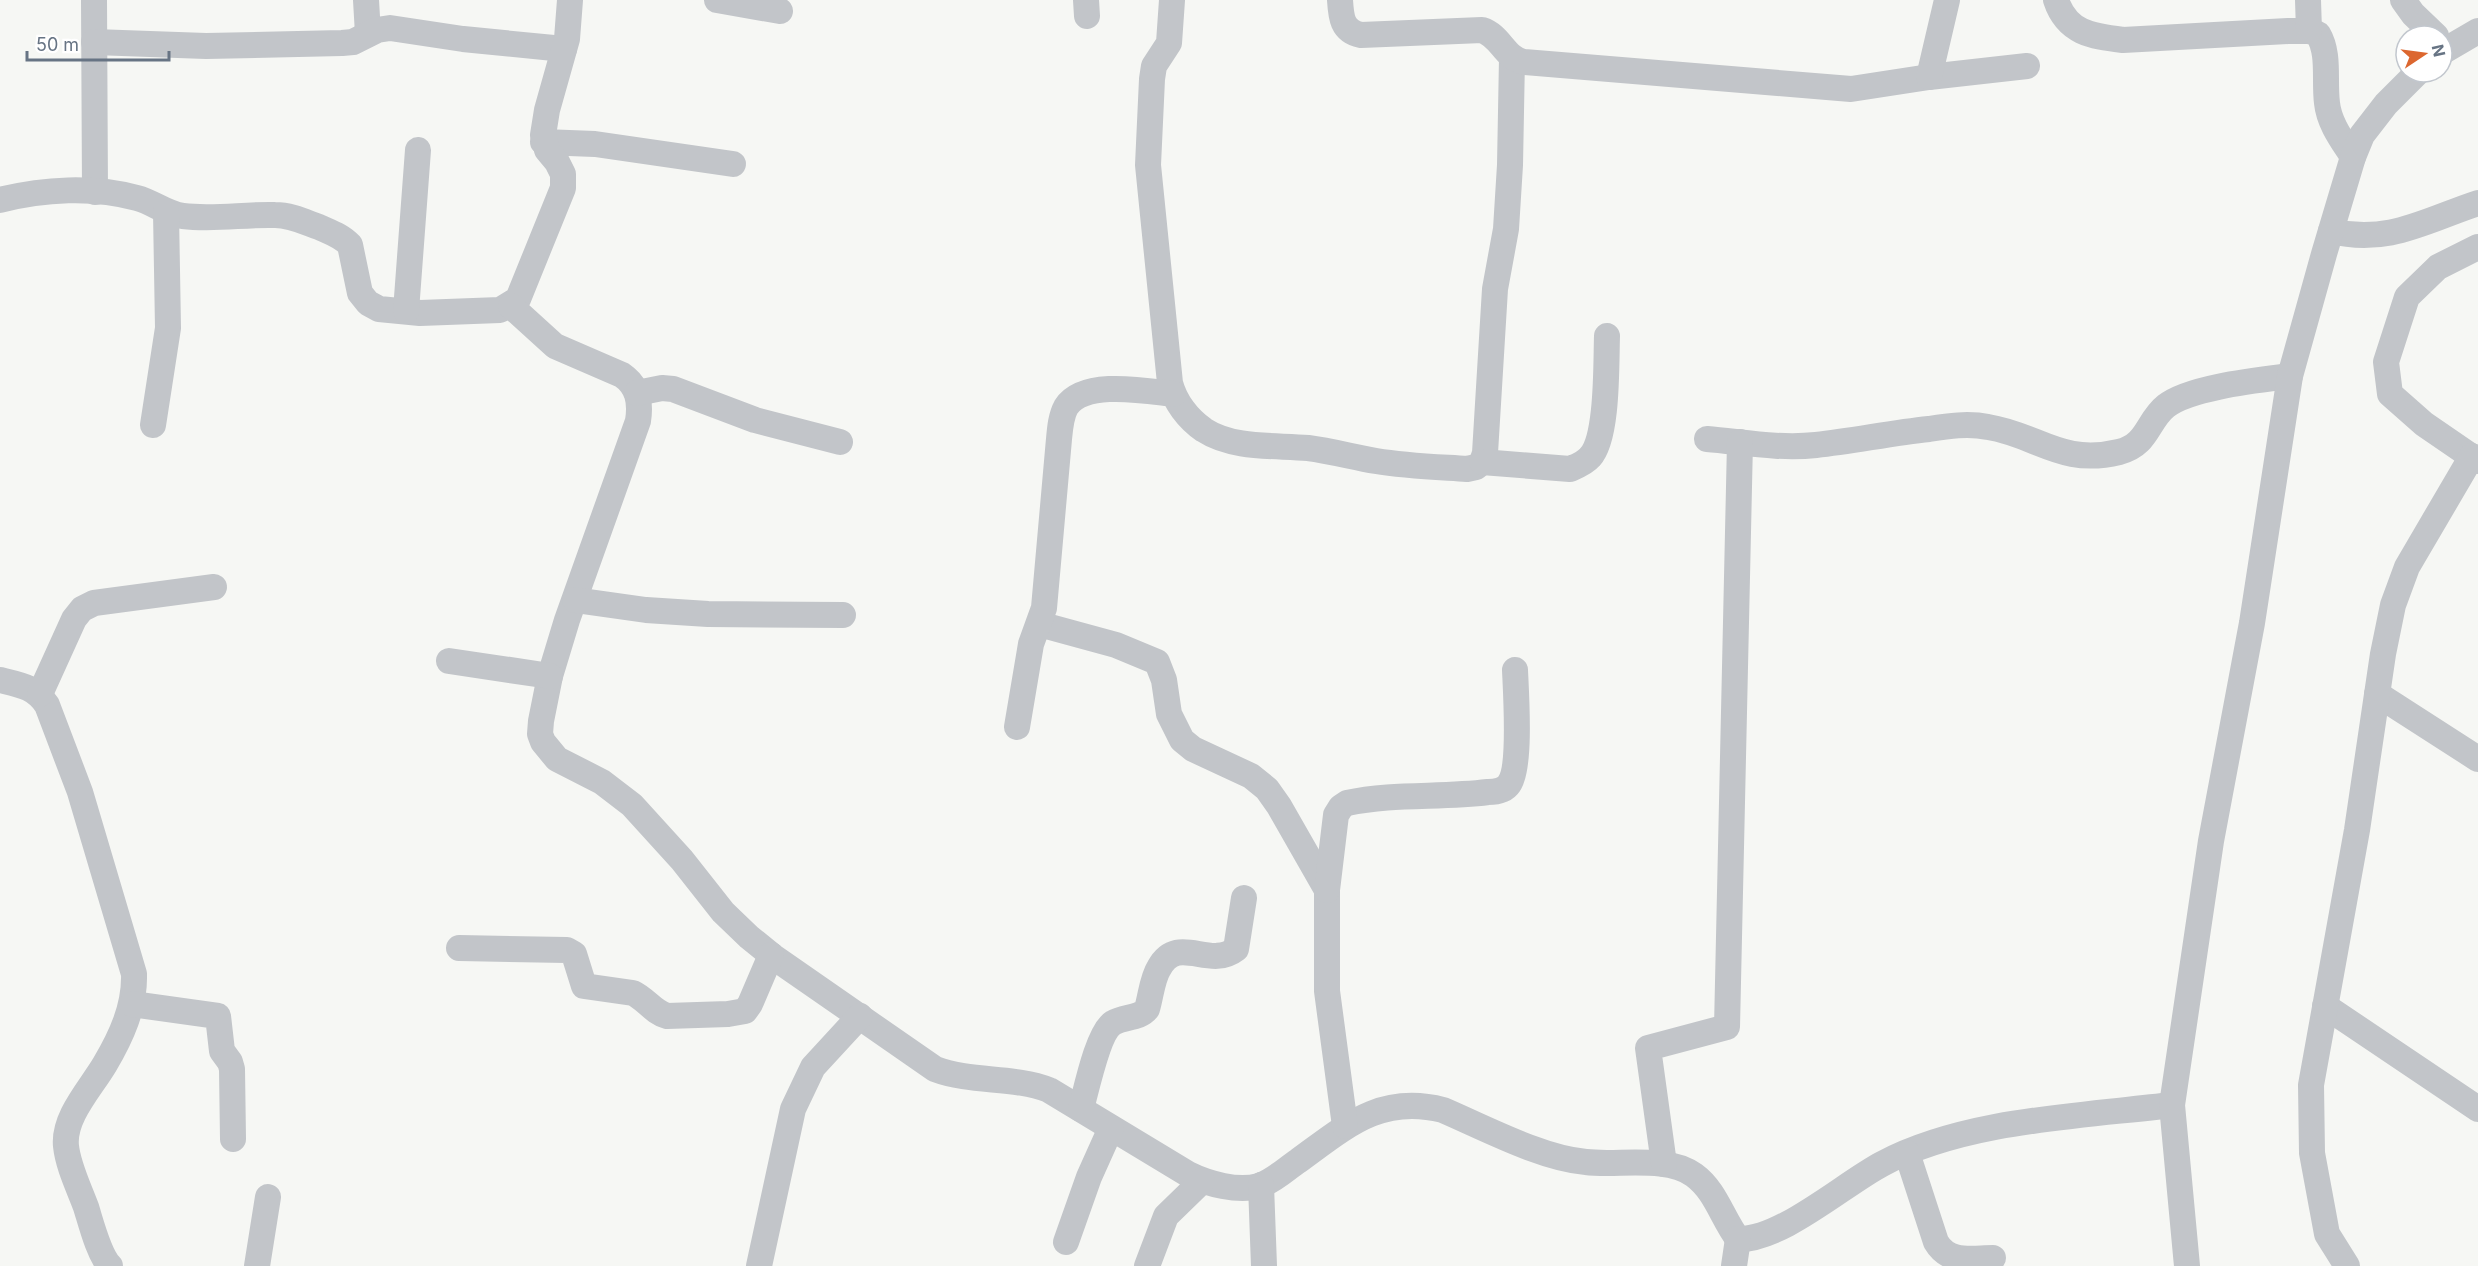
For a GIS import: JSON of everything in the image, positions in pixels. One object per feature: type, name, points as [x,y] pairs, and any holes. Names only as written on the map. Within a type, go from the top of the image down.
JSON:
[{"type":"street","points":[[94,0],[95,192]]},
{"type":"street","points":[[366,0],[368,34]]},
{"type":"street","points":[[0,200],[39,193],[95,192],[135,197],[166,212],[182,216],[224,218],[275,215],[293,218],[332,233],[350,245],[360,293],[368,303],[379,309],[455,312],[500,310],[511,306],[518,299],[563,188],[563,174],[543,142],[547,110],[564,49],[570,0]]},
{"type":"street","points":[[717,0],[780,11]]},
{"type":"street","points":[[1172,0],[1169,42],[1154,66],[1148,165],[1173,394],[1190,418],[1206,431],[1245,444],[1308,448],[1416,466],[1467,469],[1476,467],[1482,462],[1485,453],[1495,289],[1506,229],[1512,58]]},
{"type":"street","points":[[1340,0],[1341,18],[1351,33],[1361,35],[1482,30],[1490,33],[1512,58],[1524,62],[1851,89],[2026,66]]},
{"type":"street","points":[[1929,77],[1947,0]]},
{"type":"street","points":[[2056,0],[2065,20],[2077,30],[2098,37],[2123,40],[2200,34],[2309,31],[2318,34],[2322,41],[2329,116],[2353,157]]},
{"type":"street","points":[[2308,0],[2309,31]]},
{"type":"street","points":[[2403,0],[2423,24]]},
{"type":"street","points":[[94,42],[206,46],[342,43],[353,42],[368,34],[390,28],[463,39],[564,49]]},
{"type":"street","points":[[2454,40],[2478,32]]},
{"type":"street","points":[[2187,1266],[2172,1105],[2211,841],[2252,623],[2290,376],[2353,157],[2362,135],[2386,104],[2406,84]]},
{"type":"street","points":[[543,142],[595,144],[733,164]]},
{"type":"street","points":[[406,311],[418,150]]},
{"type":"street","points":[[2331,231],[2366,236],[2394,233],[2478,203]]},
{"type":"street","points":[[153,425],[168,328],[166,212]]},
{"type":"street","points":[[2347,1266],[2327,1234],[2312,1153],[2311,1085],[2357,830],[2393,605],[2407,567],[2475,458],[2424,424],[2390,394],[2386,362],[2407,297],[2438,267],[2478,247]]},
{"type":"street","points":[[511,306],[555,346],[631,381],[640,406],[638,421],[550,676],[540,734],[550,753],[557,759],[620,794],[682,860],[723,912],[771,955],[935,1069],[960,1077],[1037,1086],[1081,1109],[1202,1181],[1243,1189],[1261,1185],[1276,1177],[1345,1126],[1382,1109],[1400,1105],[1424,1105],[1443,1110],[1543,1152],[1564,1158],[1586,1162],[1664,1164],[1692,1173],[1706,1185],[1738,1239],[1734,1266]]},
{"type":"street","points":[[1482,462],[1570,469],[1591,456],[1599,440],[1603,413],[1607,336]]},
{"type":"street","points":[[1707,439],[1770,446],[1816,445],[1956,425],[1985,426],[2005,430],[2055,451],[2075,455],[2103,455],[2134,446],[2145,436],[2158,413],[2168,404],[2218,387],[2290,376]]},
{"type":"street","points":[[637,393],[662,388],[672,389],[755,420],[840,442]]},
{"type":"street","points":[[1017,727],[1031,644],[1044,608],[1062,418],[1067,406],[1081,396],[1115,388],[1173,394]]},
{"type":"street","points":[[1664,1164],[1648,1048],[1727,1027],[1740,442]]},
{"type":"street","points":[[40,694],[74,619],[82,609],[94,603],[214,587]]},
{"type":"street","points":[[575,600],[646,610],[708,614],[843,615]]},
{"type":"street","points":[[1039,624],[1116,645],[1156,662],[1164,680],[1169,714],[1182,740],[1193,749],[1251,776],[1267,789],[1327,890]]},
{"type":"street","points":[[449,661],[550,676]]},
{"type":"street","points":[[1345,1126],[1327,991],[1327,890],[1336,815],[1347,803],[1503,790],[1510,784],[1514,771],[1515,670]]},
{"type":"street","points":[[0,680],[28,687],[40,694],[47,705],[80,792],[114,900],[134,974],[132,1004],[106,1063],[67,1130],[66,1145],[70,1163],[97,1239],[110,1266]]},
{"type":"street","points":[[2377,694],[2478,759]]},
{"type":"street","points":[[1081,1109],[1092,1066],[1111,1024],[1143,1014],[1150,1000],[1158,969],[1172,953],[1179,951],[1216,957],[1225,956],[1236,949],[1244,898]]},
{"type":"street","points":[[459,948],[567,950],[574,954],[584,987],[633,993],[640,996],[660,1014],[667,1016],[728,1014],[745,1011],[750,1005],[771,955]]},
{"type":"street","points":[[132,1004],[218,1016],[222,1051],[232,1068],[233,1139]]},
{"type":"street","points":[[2325,1006],[2478,1109]]},
{"type":"street","points":[[759,1266],[793,1109],[802,1086],[813,1067],[860,1016]]},
{"type":"street","points":[[1738,1239],[1754,1238],[1782,1227],[1882,1164],[1932,1143],[2037,1121],[2172,1105]]},
{"type":"street","points":[[1066,1242],[1089,1177],[1111,1128]]},
{"type":"street","points":[[1907,1153],[1936,1242],[1942,1253],[1953,1259],[1993,1258]]},
{"type":"street","points":[[1147,1266],[1166,1216],[1202,1181]]},
{"type":"street","points":[[1261,1185],[1264,1266]]},
{"type":"street","points":[[257,1266],[268,1197]]}]
